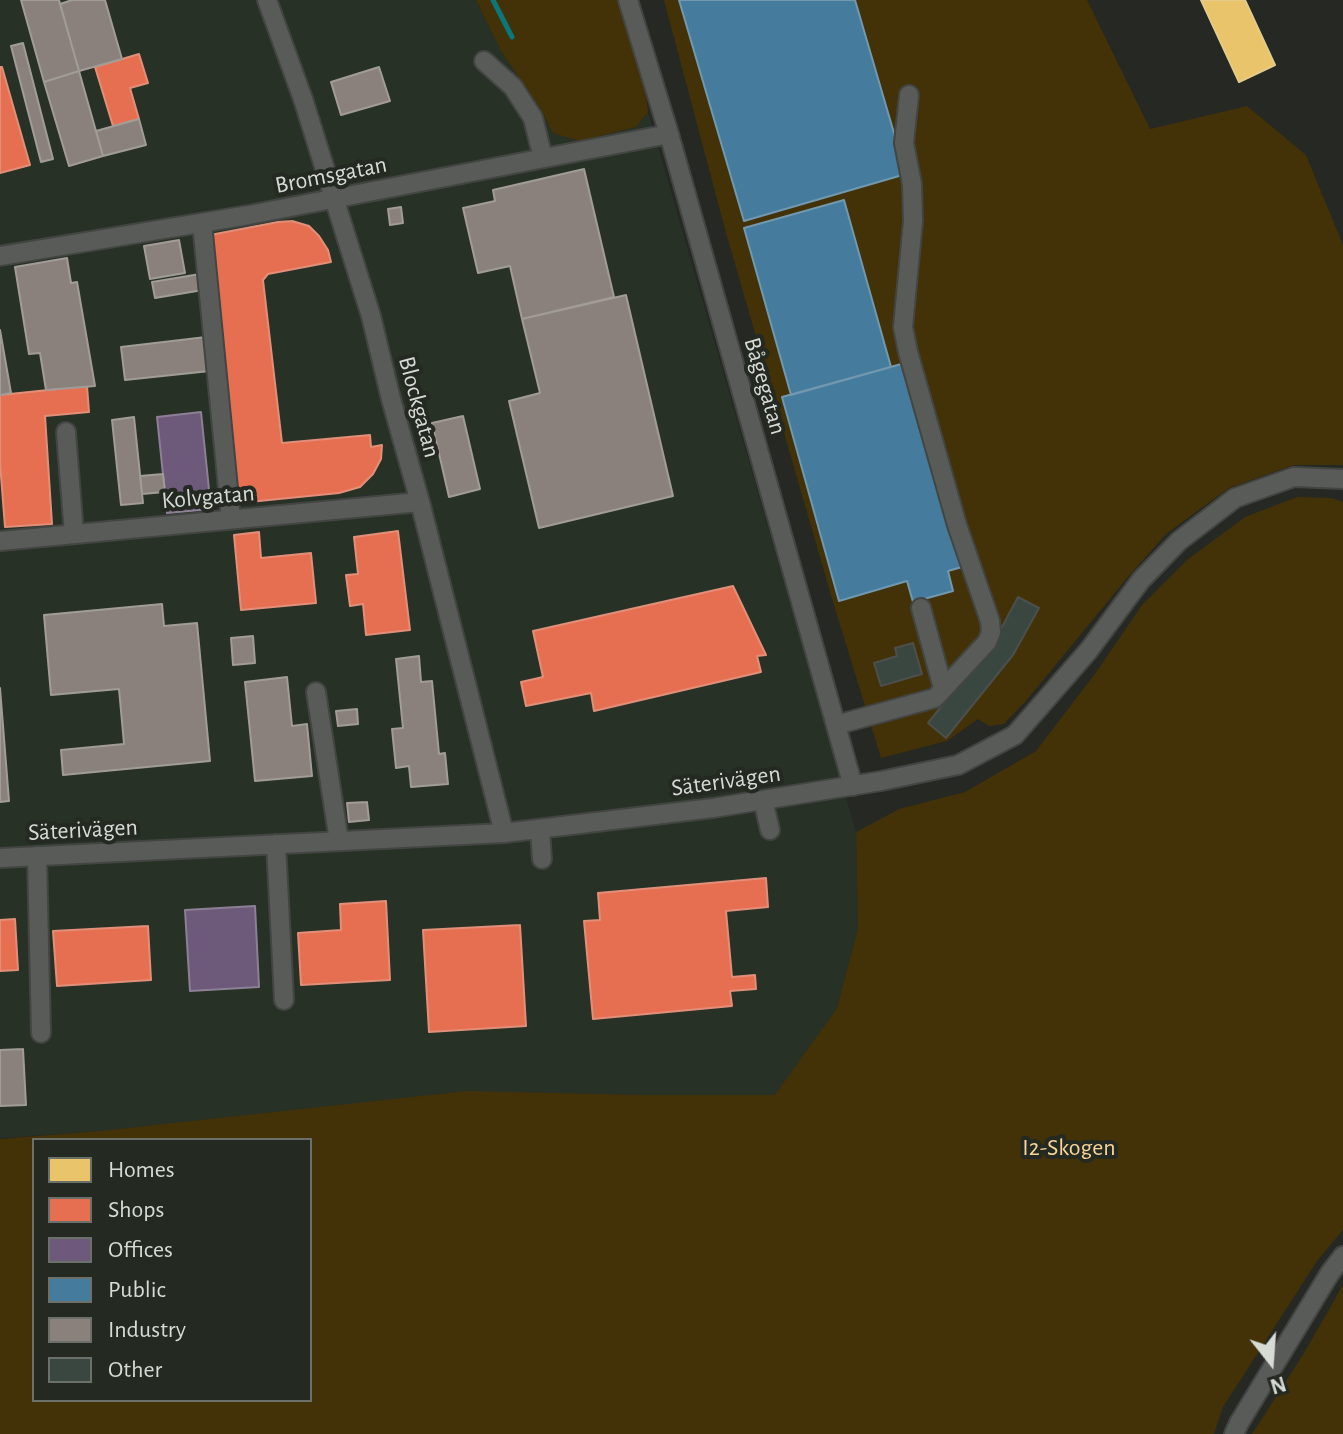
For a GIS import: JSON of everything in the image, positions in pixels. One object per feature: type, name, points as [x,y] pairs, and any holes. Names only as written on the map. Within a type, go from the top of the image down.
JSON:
[{"type":"street","name":"Blockgatan","points":[[267,0],[303,99],[371,316],[504,833]]},
{"type":"street","name":"Bågegatan","points":[[628,0],[669,134],[853,786]]},
{"type":"street","points":[[484,61],[513,87],[533,118],[543,158]]},
{"type":"street","points":[[836,725],[935,698],[987,642],[991,632],[957,525],[903,327],[913,221],[912,184],[904,143],[909,95]]},
{"type":"street","name":"Bromsgatan","points":[[0,256],[335,199],[669,134]]},
{"type":"street","points":[[202,223],[231,519]]},
{"type":"street","points":[[66,432],[74,534]]},
{"type":"street","name":"Säterivägen","points":[[0,858],[504,833],[713,808],[853,786],[958,765],[1015,735],[1089,650],[1141,580],[1179,541],[1235,498],[1294,477],[1343,479]]},
{"type":"street","name":"Kolvgatan","points":[[0,541],[420,502]]},
{"type":"street","points":[[921,608],[943,688]]},
{"type":"street","points":[[316,692],[339,841]]},
{"type":"street","points":[[763,800],[770,830]]},
{"type":"street","points":[[540,829],[542,859]]},
{"type":"street","points":[[276,844],[284,1000]]},
{"type":"street","points":[[37,856],[41,1033]]},
{"type":"street","points":[[1234,1434],[1343,1256]]},
{"type":"shaded area","points":[[0,0],[476,0],[501,51],[553,133],[636,127],[648,112],[856,832],[858,928],[837,1008],[775,1096],[640,1095],[0,1138]]},
{"type":"green space","points":[[476,0],[617,0],[645,88],[648,112],[636,127],[580,141],[553,133],[501,51]]},
{"type":"green space","points":[[664,0],[1087,0],[1150,129],[1247,106],[1306,155],[1343,245],[1343,465],[1294,465],[1229,488],[1166,534],[1004,724],[989,726],[978,719],[947,741],[881,758],[726,233]]},
{"type":"green space","name":"I2-Skogen","points":[[1297,497],[1332,498],[1343,502],[1343,1230],[1317,1261],[1223,1407],[1214,1434],[0,1434],[0,1139],[467,1091],[775,1095],[837,1008],[858,928],[856,832],[899,809],[965,792],[1036,751],[1142,605],[1187,560],[1245,517]]},
{"type":"green space","points":[[1343,1285],[1343,1434],[1252,1434],[1304,1353]]},
{"type":"building: Homes","points":[[1201,0],[1245,0],[1275,65],[1239,82]]},
{"type":"building: Shops","points":[[139,54],[148,83],[130,88],[139,119],[113,126],[95,67]]},
{"type":"building: Shops","points":[[0,67],[30,165],[0,173]]},
{"type":"building: Shops","points":[[292,221],[309,226],[319,236],[331,262],[268,274],[263,280],[282,443],[370,435],[371,447],[382,445],[381,459],[373,474],[360,487],[339,493],[239,503],[210,235]]},
{"type":"building: Shops","points":[[87,386],[89,412],[45,416],[52,524],[5,527],[0,463],[0,395]]},
{"type":"building: Shops","points":[[398,531],[410,630],[366,635],[363,604],[350,606],[346,575],[358,574],[354,537]]},
{"type":"building: Shops","points":[[259,532],[261,558],[311,553],[316,603],[241,610],[234,535]]},
{"type":"building: Shops","points":[[733,586],[766,655],[757,656],[761,672],[594,711],[591,693],[526,706],[521,682],[543,677],[533,631]]},
{"type":"building: Shops","points":[[766,878],[768,907],[726,911],[732,977],[755,975],[756,989],[730,991],[732,1006],[593,1019],[584,921],[600,920],[598,893]]},
{"type":"building: Shops","points":[[386,901],[390,980],[301,985],[298,933],[341,930],[340,904]]},
{"type":"building: Shops","points":[[15,919],[18,970],[0,971],[0,920]]},
{"type":"building: Shops","points":[[520,925],[526,1026],[429,1032],[423,930]]},
{"type":"building: Shops","points":[[148,926],[151,980],[57,986],[53,931]]},
{"type":"building: Offices","points":[[201,412],[211,509],[167,513],[157,417]]},
{"type":"building: Offices","points":[[255,906],[259,987],[190,991],[185,910]]},
{"type":"building: Public","points":[[679,0],[855,0],[906,174],[744,221]]},
{"type":"building: Public","points":[[844,200],[891,367],[791,395],[744,228]]},
{"type":"building: Public","points":[[905,363],[962,567],[948,571],[953,591],[913,602],[907,581],[839,601],[782,397]]},
{"type":"building: Industry","points":[[21,0],[59,0],[79,71],[44,82]]},
{"type":"building: Industry","points":[[72,0],[105,0],[122,59],[79,71],[60,4]]},
{"type":"building: Industry","points":[[23,43],[53,159],[41,162],[11,46]]},
{"type":"building: Industry","points":[[379,67],[390,101],[341,115],[331,82]]},
{"type":"building: Industry","points":[[79,71],[103,156],[69,166],[44,82]]},
{"type":"building: Industry","points":[[139,119],[146,145],[103,156],[96,131]]},
{"type":"building: Industry","points":[[584,169],[614,297],[522,319],[510,266],[478,273],[463,208],[495,201],[493,190]]},
{"type":"building: Industry","points":[[401,207],[403,223],[390,225],[388,209]]},
{"type":"building: Industry","points":[[179,240],[185,273],[150,279],[144,246]]},
{"type":"building: Industry","points":[[67,258],[71,283],[77,282],[95,386],[46,390],[40,353],[29,354],[15,267]]},
{"type":"building: Industry","points":[[200,274],[203,290],[155,298],[152,282]]},
{"type":"building: Industry","points":[[626,295],[673,496],[539,528],[509,401],[540,393],[522,319]]},
{"type":"building: Industry","points":[[0,330],[11,393],[0,395]]},
{"type":"building: Industry","points":[[206,337],[210,371],[125,380],[121,347]]},
{"type":"building: Industry","points":[[463,416],[480,489],[449,497],[432,423]]},
{"type":"building: Industry","points":[[134,417],[143,503],[121,505],[112,420]]},
{"type":"building: Industry","points":[[163,474],[165,492],[142,494],[140,476]]},
{"type":"building: Industry","points":[[162,604],[164,626],[197,623],[210,761],[63,775],[61,750],[124,744],[119,689],[51,695],[44,615]]},
{"type":"building: Industry","points":[[253,636],[255,663],[233,665],[231,638]]},
{"type":"building: Industry","points":[[419,656],[421,682],[432,681],[439,754],[445,753],[448,784],[411,787],[409,766],[396,768],[392,729],[403,728],[396,659]]},
{"type":"building: Industry","points":[[287,677],[292,726],[307,724],[312,776],[255,781],[245,682]]},
{"type":"building: Industry","points":[[0,688],[9,801],[0,802]]},
{"type":"building: Industry","points":[[357,709],[358,724],[338,726],[336,711]]},
{"type":"building: Industry","points":[[367,802],[369,820],[349,822],[347,803]]},
{"type":"building: Industry","points":[[23,1049],[26,1105],[0,1106],[0,1050]]},
{"type":"building: Other","points":[[1018,597],[1039,608],[1013,655],[946,738],[928,723],[995,640]]},
{"type":"building: Other","points":[[913,643],[922,674],[881,686],[874,663],[897,656],[895,648]]},
{"type":"waterway","points":[[493,0],[512,37]]}]
